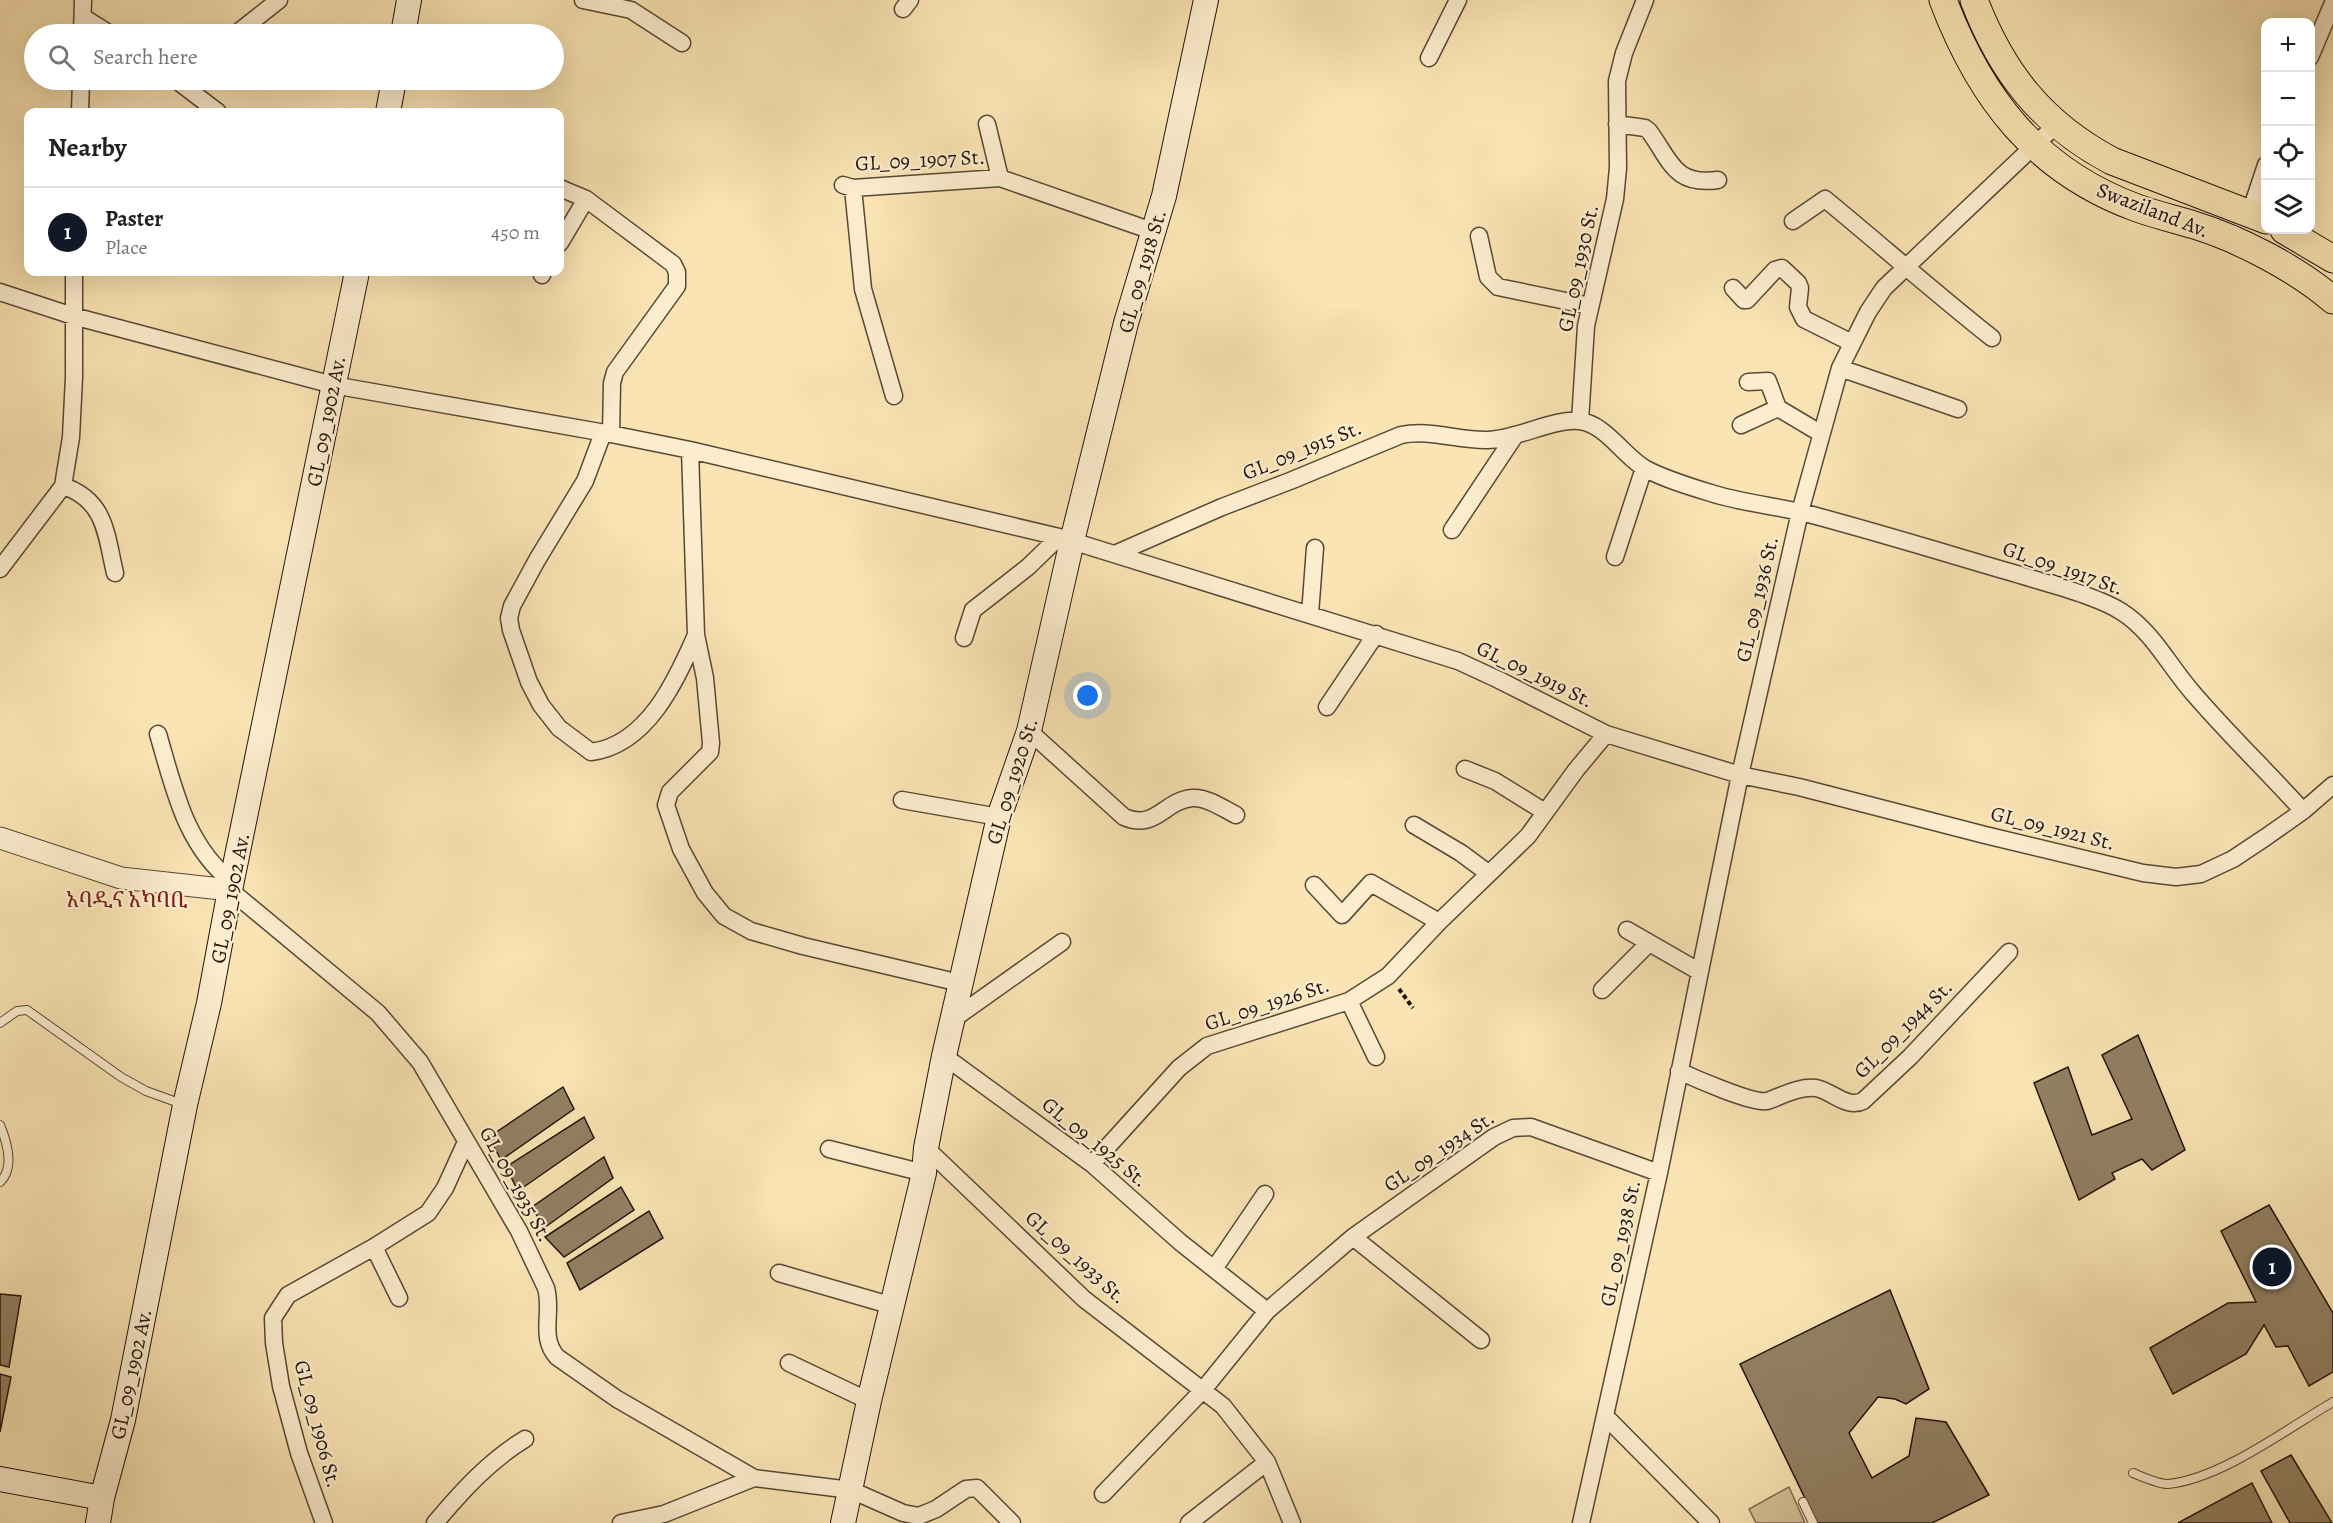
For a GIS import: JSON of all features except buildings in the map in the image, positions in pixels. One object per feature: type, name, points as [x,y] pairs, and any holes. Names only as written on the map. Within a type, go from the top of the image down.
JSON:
[{"type":"main road","points":[[405,24],[409,0]]},
{"type":"main road","name":"GL_09_1918 St.","points":[[1066,539],[1126,323],[1155,232],[1206,0]]},
{"type":"main road","name":"Swaziland Av.","points":[[1943,0],[1965,52],[1987,89],[2033,146],[2069,175],[2111,197],[2231,239],[2298,275],[2333,300]]},
{"type":"main road","name":"Swaziland Av.","points":[[1974,0],[1985,29],[2012,75],[2032,101],[2056,124],[2092,151],[2112,161],[2258,217]]},
{"type":"main road","points":[[389,108],[392,90]]},
{"type":"main road","points":[[2292,234],[2331,253]]},
{"type":"main road","name":"GL_09_1902 Av.","points":[[98,1523],[102,1498],[123,1420],[185,1105],[209,1003],[356,276]]},
{"type":"main road","name":"GL_09_1920 St.","points":[[843,1523],[869,1401],[924,1173],[926,1148],[960,983],[999,817],[1029,731],[1066,539]]},
{"type":"main road","points":[[0,1479],[102,1498]]},
{"type":"street","points":[[249,24],[279,0]]},
{"type":"street","points":[[583,0],[635,5],[682,43]]},
{"type":"street","points":[[1429,58],[1458,0]]},
{"type":"street","name":"GL_09_1930 St.","points":[[1580,421],[1585,335],[1615,199],[1617,81],[1624,53],[1645,0]]},
{"type":"street","points":[[2315,45],[2333,3]]},
{"type":"street","points":[[82,24],[83,8]]},
{"type":"street","points":[[83,8],[100,24]]},
{"type":"street","points":[[80,108],[81,90]]},
{"type":"street","points":[[189,90],[213,108]]},
{"type":"street","name":"GL_09_1907 St.","points":[[987,124],[1000,178]]},
{"type":"street","points":[[1617,124],[1645,128],[1649,131],[1670,165],[1680,175],[1690,180],[1704,182],[1718,180]]},
{"type":"street","name":"GL_09_1936 St.","points":[[1740,775],[1820,433],[1840,368],[1852,343],[1884,288],[2056,124]]},
{"type":"street","name":"GL_09_1907 St.","points":[[894,396],[863,289],[848,187],[1000,178],[1155,232]]},
{"type":"street","points":[[2258,217],[2263,180]]},
{"type":"street","points":[[564,190],[586,199],[672,264],[678,281],[677,286],[615,372],[607,433],[585,481],[512,606],[509,618],[511,630],[529,682],[541,705],[559,728],[591,752],[604,751],[633,732],[651,716],[679,674],[696,635]]},
{"type":"street","points":[[564,236],[586,199]]},
{"type":"street","points":[[1793,221],[1825,199],[1906,265],[1927,287],[1992,338]]},
{"type":"street","points":[[1479,236],[1488,277],[1498,287],[1590,306]]},
{"type":"street","points":[[1733,288],[1741,298],[1747,300],[1775,270],[1782,268],[1798,283],[1800,288],[1798,307],[1804,319],[1852,343]]},
{"type":"street","points":[[0,569],[63,486],[71,438],[74,377],[74,276]]},
{"type":"street","name":"GL_09_1919 St.","points":[[0,292],[73,316],[333,385],[607,433],[690,450],[1117,553],[1376,634],[1474,668],[1606,734],[1740,775]]},
{"type":"street","points":[[1840,368],[1958,409]]},
{"type":"street","points":[[1748,382],[1768,381],[1778,408],[1820,433]]},
{"type":"street","points":[[1741,424],[1778,408]]},
{"type":"street","points":[[1580,421],[1610,438],[1644,468],[1679,483],[1721,496],[1800,512]]},
{"type":"street","name":"GL_09_1915 St.","points":[[1117,553],[1222,507],[1401,435],[1420,433],[1487,440],[1514,437],[1543,428],[1580,421]]},
{"type":"street","points":[[1452,530],[1514,437]]},
{"type":"street","points":[[690,450],[696,635],[705,678],[710,752],[670,792],[666,805],[681,849],[705,893],[724,916],[751,931],[803,946],[960,983]]},
{"type":"street","points":[[1615,557],[1644,468]]},
{"type":"street","points":[[63,486],[79,491],[102,517],[115,573]]},
{"type":"street","name":"GL_09_1917 St.","points":[[1800,512],[1860,527],[2064,589],[2118,609],[2135,621],[2192,692],[2303,811]]},
{"type":"street","points":[[964,638],[973,609],[1066,539]]},
{"type":"street","points":[[1310,614],[1316,548]]},
{"type":"street","points":[[1327,706],[1376,634]]},
{"type":"street","points":[[1029,731],[1124,817],[1134,822],[1146,822],[1180,801],[1193,798],[1206,800],[1236,815]]},
{"type":"street","name":"GL_09_1935 St.","points":[[158,734],[180,810],[193,837],[217,870],[231,886],[378,1013],[420,1062],[519,1231],[546,1288],[549,1297],[547,1339],[550,1350],[556,1357],[616,1399],[754,1479]]},
{"type":"street","name":"GL_09_1926 St.","points":[[1092,1164],[1179,1068],[1207,1046],[1349,1001],[1388,976],[1488,873],[1528,836],[1606,734]]},
{"type":"street","points":[[1465,769],[1516,792],[1545,812]]},
{"type":"street","name":"GL_09_1921 St.","points":[[1740,775],[1799,787],[2082,859],[2144,873],[2176,877],[2201,874],[2233,859],[2303,811],[2333,785]]},
{"type":"street","name":"GL_09_1938 St.","points":[[1581,1523],[1659,1173],[1740,775]]},
{"type":"street","points":[[902,800],[999,817]]},
{"type":"street","points":[[1414,825],[1461,853],[1488,873]]},
{"type":"street","points":[[0,838],[121,878],[231,886]]},
{"type":"street","points":[[1314,885],[1342,915],[1371,883],[1439,922]]},
{"type":"street","points":[[1627,930],[1700,972]]},
{"type":"street","points":[[952,1020],[1062,942]]},
{"type":"street","points":[[1602,990],[1649,943]]},
{"type":"street","name":"GL_09_1944 St.","points":[[1679,1071],[1716,1088],[1764,1101],[1809,1088],[1818,1089],[1857,1104],[1910,1057],[2009,952]]},
{"type":"street","points":[[1349,1001],[1376,1057]]},
{"type":"street","name":"GL_09_1925 St.","points":[[944,1056],[1092,1164],[1180,1242],[1267,1311]]},
{"type":"street","name":"GL_09_1934 St.","points":[[1203,1390],[1267,1311],[1353,1237],[1494,1137],[1513,1128],[1532,1127],[1659,1173]]},
{"type":"street","name":"GL_09_1906 St.","points":[[324,1523],[299,1453],[281,1386],[273,1318],[288,1295],[374,1247],[428,1213],[445,1188],[466,1142]]},
{"type":"street","name":"GL_09_1933 St.","points":[[926,1148],[1084,1299],[1223,1406],[1267,1462],[1292,1523]]},
{"type":"street","points":[[830,1149],[924,1173]]},
{"type":"street","points":[[1214,1269],[1265,1194]]},
{"type":"street","points":[[1353,1237],[1481,1340]]},
{"type":"street","points":[[374,1247],[399,1298]]},
{"type":"street","points":[[779,1274],[893,1306]]},
{"type":"street","points":[[789,1363],[869,1401]]},
{"type":"street","points":[[1103,1494],[1203,1390]]},
{"type":"street","points":[[1605,1416],[1711,1523]]},
{"type":"street","points":[[435,1523],[483,1469],[504,1451],[525,1439]]},
{"type":"street","points":[[1189,1523],[1267,1462]]},
{"type":"street","points":[[621,1523],[664,1514],[754,1479],[851,1490],[903,1513],[919,1516],[936,1509],[966,1489],[977,1488],[1012,1523]]},
{"type":"lane","points":[[0,1023],[17,1011],[27,1010],[121,1077],[146,1091],[185,1105]]},
{"type":"lane","points":[[0,1125],[9,1162],[4,1178],[0,1182]]},
{"type":"lane","points":[[2133,1473],[2166,1484],[2194,1478],[2236,1460],[2333,1402]]},
{"type":"lane","points":[[1803,1502],[1813,1523]]},
{"type":"path","points":[[1388,976],[1413,1008]]},
{"type":"shaded area","points":[[1789,1487],[1805,1523],[1756,1523],[1749,1509]]},
{"type":"place","name":"Paster","points":[[2272,1267]]},
{"type":"district","name":"አባዲና አካባቢ","points":[[127,899]]}]
